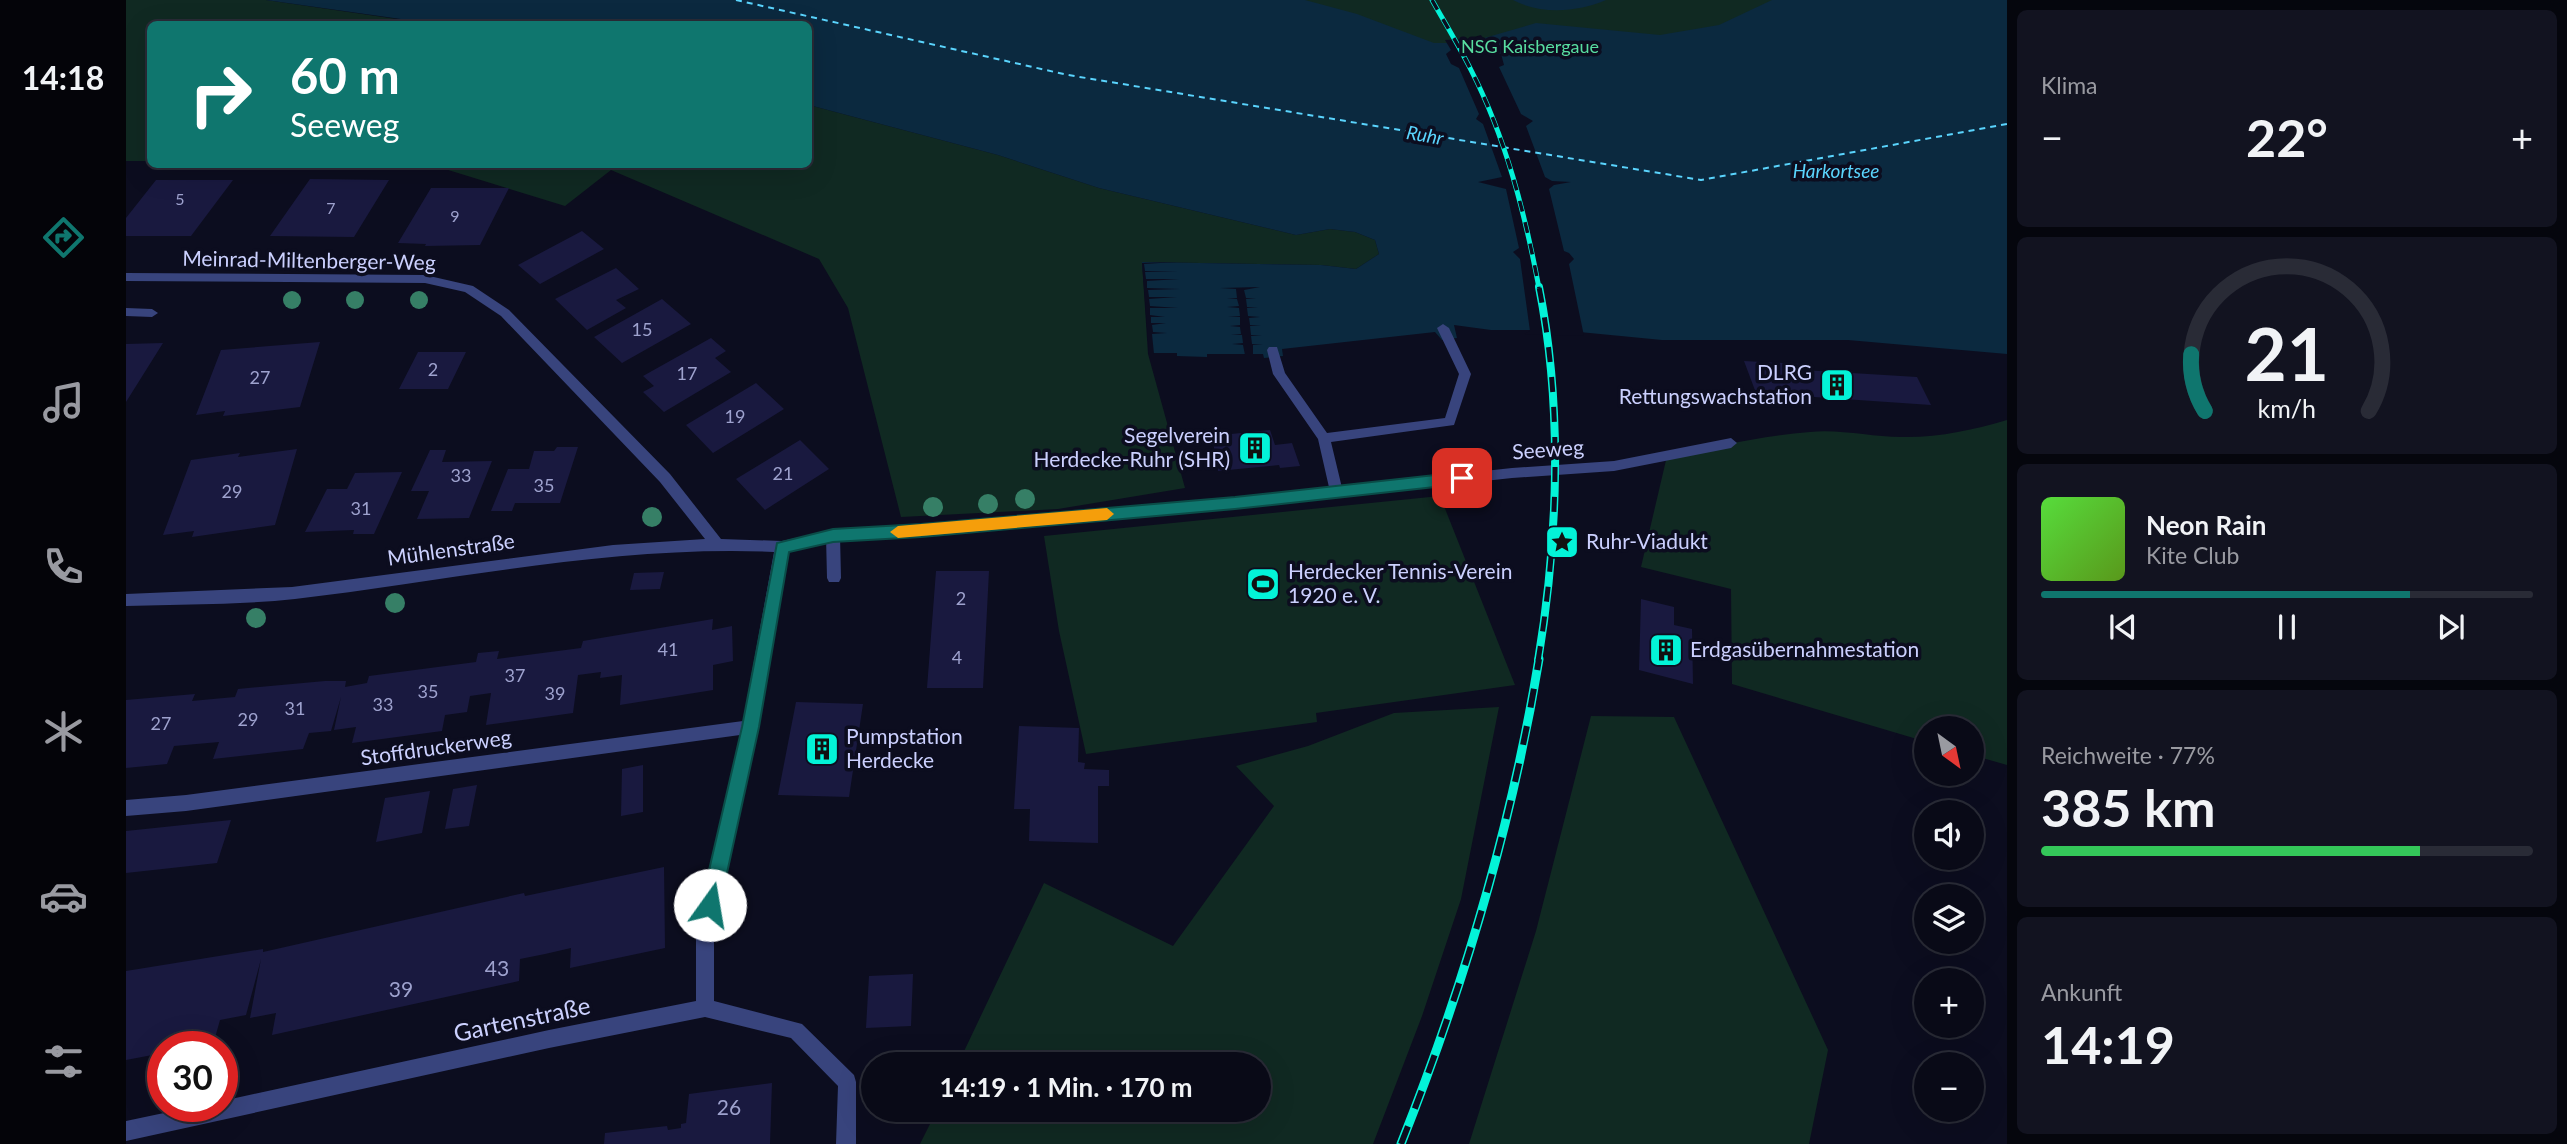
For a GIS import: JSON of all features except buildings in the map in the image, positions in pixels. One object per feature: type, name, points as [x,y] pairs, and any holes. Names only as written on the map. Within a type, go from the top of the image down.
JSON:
[{"type":"street","name":"Meinrad-Miltenberger-Weg","points":[[126,277],[425,279],[469,289],[505,313],[666,478],[718,544]]},
{"type":"street","points":[[126,313],[152,313]]},
{"type":"street","points":[[1324,438],[1450,422],[1465,374],[1443,328]]},
{"type":"street","points":[[1273,351],[1279,374],[1324,438],[1336,492]]},
{"type":"street","name":"Seeweg","points":[[782,547],[833,536],[921,531],[1512,473],[1614,466],[1731,443]]},
{"type":"street","points":[[833,536],[834,578]]},
{"type":"street","name":"Mühlenstraße","points":[[126,600],[292,593],[563,556],[718,544],[782,547]]},
{"type":"street","points":[[705,1008],[705,930],[750,727],[782,547]]},
{"type":"street","name":"Stoffdruckerweg","points":[[126,808],[186,803],[750,727]]},
{"type":"street","name":"Gartenstraße","points":[[126,1131],[705,1008],[796,1030],[847,1082],[846,1144]]},
{"type":"green space","points":[[126,0],[266,0],[410,21],[147,21],[147,161],[126,161]]},
{"type":"green space","name":"NSG Kaisbergaue","points":[[1098,0],[2007,0],[2007,2],[1633,88]]},
{"type":"green space","points":[[812,106],[998,155],[1099,188],[1296,235],[1330,229],[1355,232],[1375,240],[1379,254],[1356,269],[1321,265],[1142,262],[1148,354],[1185,488],[1058,509],[901,517],[848,308],[819,259],[611,170],[565,206],[442,168],[812,168]]},
{"type":"green space","points":[[2007,420],[2007,765],[1984,758],[1984,716],[1914,716],[1914,738],[1732,684],[1731,589],[1641,567],[1667,456],[1810,432],[1914,437],[1968,430]]},
{"type":"green space","name":"Herdecker Tennis-Verein 1920 e. V.","points":[[1440,496],[1515,685],[1316,713],[1317,722],[1086,754],[1059,631],[1044,536]]},
{"type":"green space","points":[[1499,707],[1461,899],[1422,1016],[1373,1144],[920,1144],[931,1122],[1271,1122],[1271,1052],[964,1052],[1044,883],[1173,946],[1274,806],[1236,766],[1308,746],[1394,713]]},
{"type":"green space","points":[[1591,716],[1674,717],[1828,1050],[1809,1144],[1469,1144],[1536,931]]},
{"type":"water","points":[[266,0],[1305,0],[1357,14],[1434,43],[1467,43],[1536,23],[1660,35],[1719,25],[1772,0],[2007,0],[2007,354],[1848,340],[1662,340],[1559,330],[1491,330],[1454,325],[1457,338],[1442,340],[1435,332],[1282,349],[1283,356],[1264,358],[1263,354],[1207,354],[1207,357],[1151,353],[1142,262],[1321,265],[1356,269],[1379,254],[1375,240],[1355,232],[1330,229],[1296,235],[1099,188],[998,155],[812,106],[812,21],[415,21]]},
{"type":"water","points":[[1513,0],[1606,0],[1584,7],[1547,10]]},
{"type":"pier","points":[[1481,35],[1491,51],[1501,54],[1504,65],[1499,67],[1521,114],[1533,121],[1526,126],[1545,177],[1552,181],[1571,182],[1554,185],[1549,189],[1564,251],[1574,259],[1569,264],[1584,336],[1524,334],[1530,331],[1520,259],[1513,252],[1519,248],[1506,189],[1478,182],[1502,177],[1483,124],[1476,119],[1479,114],[1459,68],[1451,64],[1446,54],[1451,50],[1445,40]]},
{"type":"pier","points":[[1176,262],[1144,264],[1145,271],[1178,271],[1145,272],[1146,279],[1179,279],[1147,281],[1147,288],[1180,289],[1148,290],[1149,297],[1177,297],[1149,299],[1150,306],[1178,308],[1150,308],[1150,315],[1165,317],[1151,317],[1151,323],[1166,323],[1152,325],[1153,332],[1167,333],[1152,334],[1154,354],[1149,354],[1142,263]]},
{"type":"pier","points":[[1260,287],[1244,290],[1246,298],[1256,299],[1246,299],[1247,307],[1258,308],[1247,308],[1248,316],[1260,317],[1249,318],[1250,325],[1261,326],[1250,326],[1251,335],[1262,335],[1251,336],[1252,344],[1263,345],[1253,345],[1253,355],[1245,355],[1243,345],[1232,344],[1243,343],[1242,335],[1231,335],[1241,334],[1240,327],[1230,326],[1240,325],[1240,317],[1228,316],[1240,316],[1239,308],[1227,307],[1239,306],[1237,299],[1227,298],[1237,298],[1236,289],[1220,288]]},
{"type":"ferry route","points":[[736,0],[1068,75],[1701,180],[2007,124]]},
{"type":"railway","points":[[1432,0],[1471,70],[1494,122],[1521,204],[1539,288]]},
{"type":"railway","points":[[1538,661],[1550,569],[1555,474],[1552,379],[1539,287]]},
{"type":"railway","points":[[1401,1144],[1445,1026],[1483,905],[1515,783],[1539,659]]},
{"type":"slow traffic","points":[[898,532],[1107,514]]},
{"type":"place","name":"DLRG Rettungswachstation","points":[[1837,385]]},
{"type":"place","name":"Segelverein Herdecke-Ruhr (SHR)","points":[[1255,448]]},
{"type":"place","name":"Ruhr-Viadukt","points":[[1562,542]]},
{"type":"place","name":"Herdecker Tennis-Verein 1920 e. V.","points":[[1263,584]]},
{"type":"place","name":"Erdgasübernahmestation","points":[[1666,650]]},
{"type":"place","name":"Pumpstation Herdecke","points":[[822,749]]},
{"type":"route","points":[[710,905],[750,727],[782,547],[833,536],[921,531],[1235,503],[1462,478]]},
{"type":"water label","name":"Ruhr","points":[[1425,135]]},
{"type":"water label","name":"Harkortsee","points":[[1836,171]]}]
